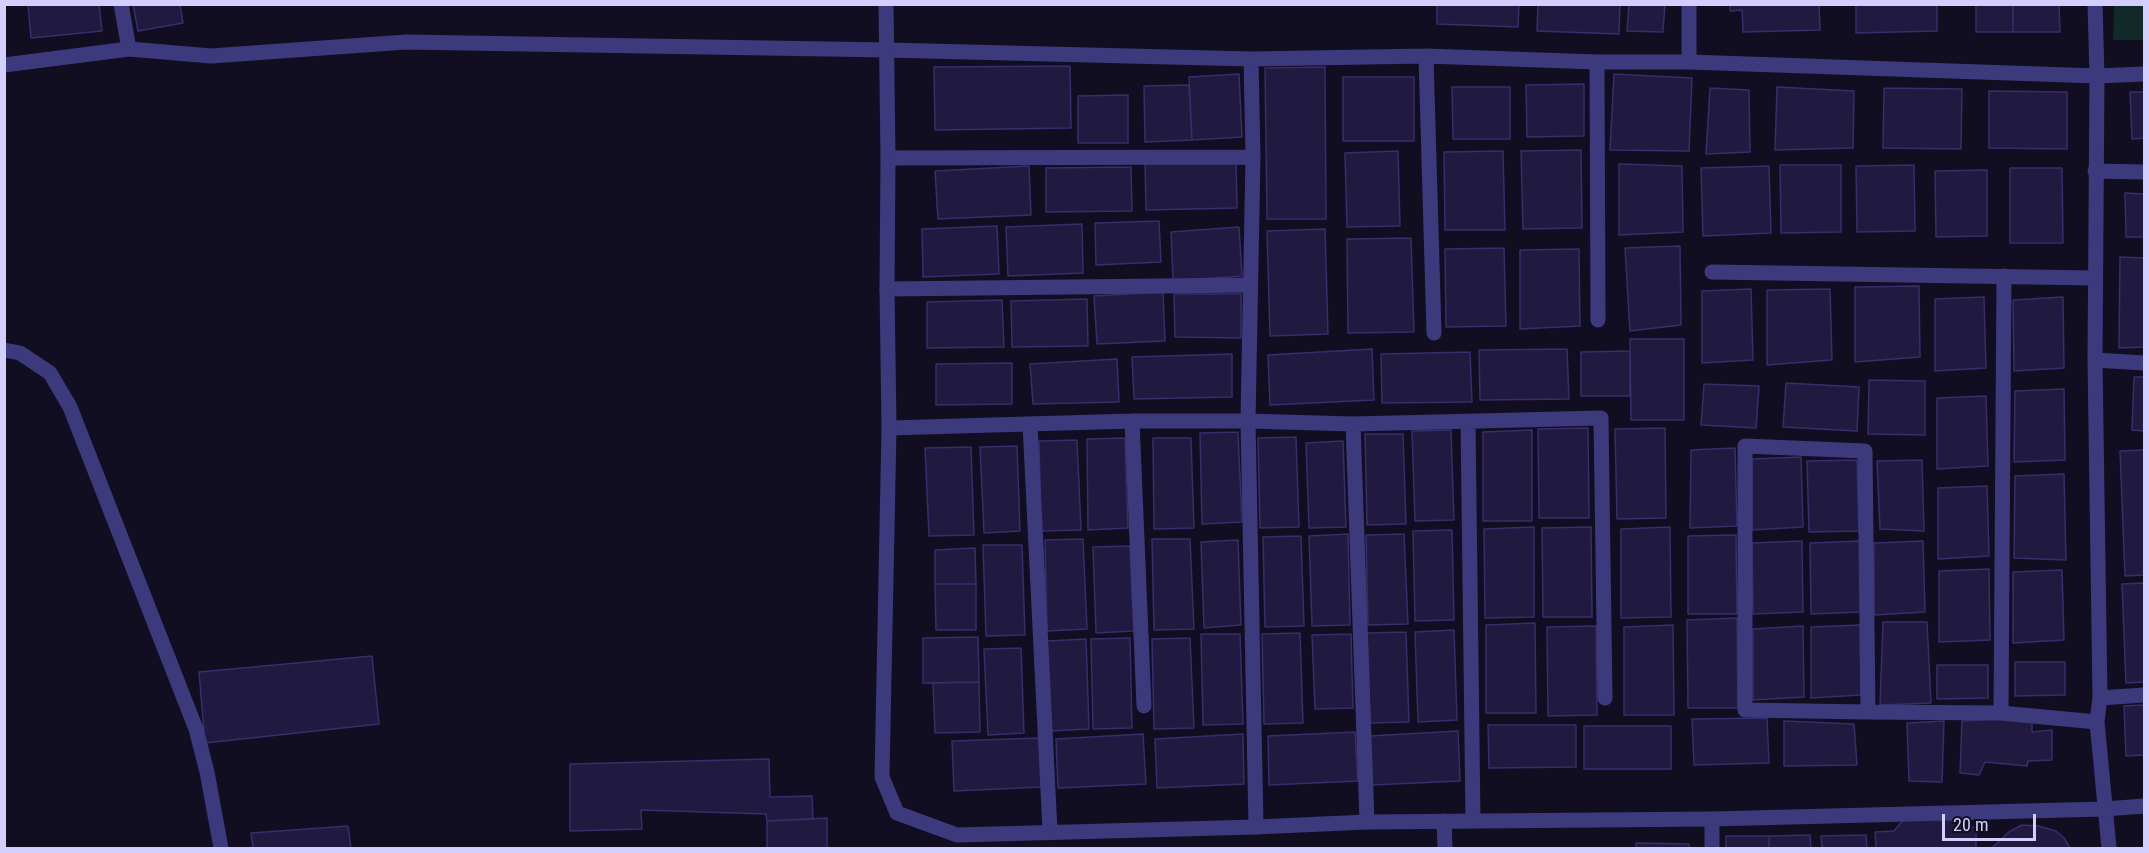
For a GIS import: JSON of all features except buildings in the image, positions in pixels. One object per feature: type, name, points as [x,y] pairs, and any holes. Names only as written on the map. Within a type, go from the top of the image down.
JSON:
[{"type":"street","points":[[121,4],[129,49]]},
{"type":"street","points":[[886,4],[888,158],[886,290],[889,428],[882,777],[897,813],[957,835],[1367,822],[1712,819],[2145,806]]},
{"type":"street","points":[[1689,4],[1689,62]]},
{"type":"street","points":[[2095,4],[2097,76],[2095,360],[2100,698],[2097,722],[2109,849]]},
{"type":"street","points":[[4,65],[129,49],[211,56],[406,42],[1251,59],[1426,56],[1597,62],[1689,62],[2097,76],[2145,74]]},
{"type":"street","points":[[1426,56],[1434,333]]},
{"type":"street","points":[[1251,59],[1253,157],[1248,421],[1256,827]]},
{"type":"street","points":[[1597,62],[1598,320]]},
{"type":"street","points":[[888,158],[1253,157]]},
{"type":"street","points":[[2095,171],[2145,171]]},
{"type":"street","points":[[1712,272],[2095,278]]},
{"type":"street","points":[[2001,713],[2004,276]]},
{"type":"street","points":[[886,290],[1250,285]]},
{"type":"street","points":[[4,350],[20,353],[50,373],[70,407],[196,729],[207,772],[221,849]]},
{"type":"street","points":[[2095,360],[2145,363]]},
{"type":"street","points":[[889,428],[1132,421],[1353,424],[1601,418],[1605,698]]},
{"type":"street","points":[[1132,421],[1144,706]]},
{"type":"street","points":[[1468,422],[1473,820]]},
{"type":"street","points":[[1030,424],[1050,831]]},
{"type":"street","points":[[1353,424],[1367,822]]},
{"type":"street","points":[[1868,712],[1865,450],[1746,446],[1745,710],[1868,712],[2001,713],[2097,722]]},
{"type":"street","points":[[2100,698],[2145,695]]},
{"type":"street","points":[[1712,819],[1712,849]]},
{"type":"street","points":[[1444,821],[1445,849]]},
{"type":"green space","points":[[2114,5],[2144,5],[2144,40],[2113,40]]}]
